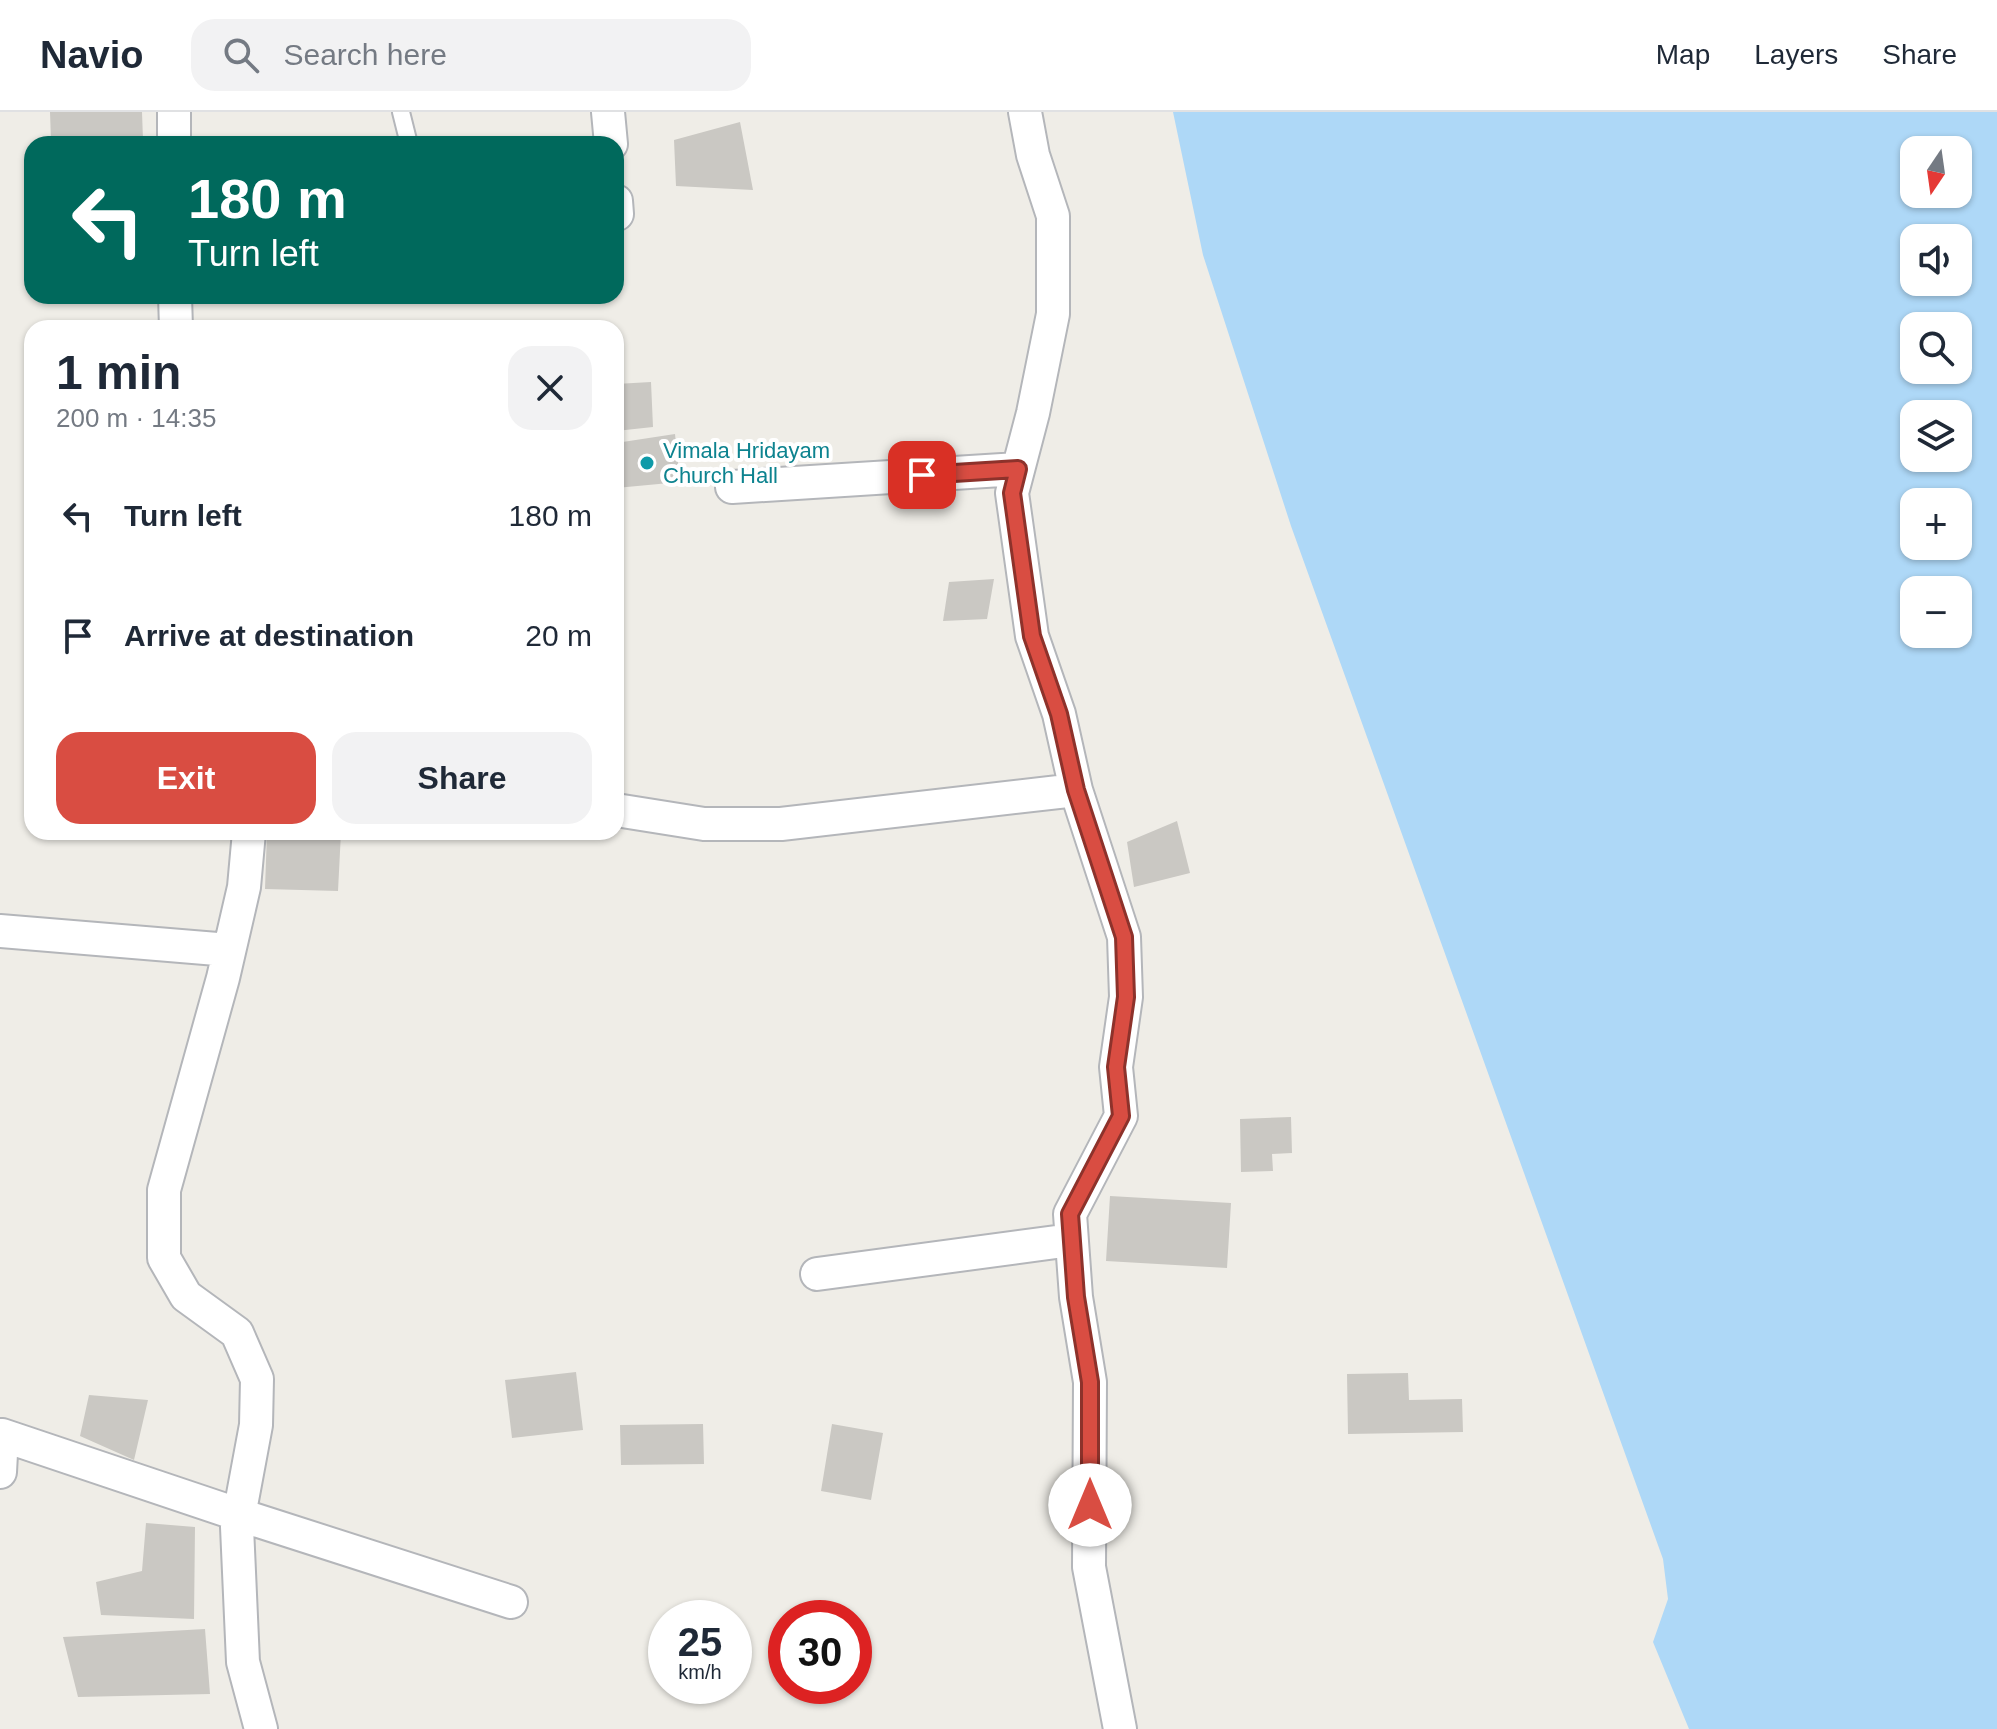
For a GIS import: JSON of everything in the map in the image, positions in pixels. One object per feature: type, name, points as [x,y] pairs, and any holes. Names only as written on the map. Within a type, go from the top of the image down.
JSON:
[{"type":"street","points":[[174,112],[174,136]]},
{"type":"street","points":[[608,112],[610,136]]},
{"type":"street","points":[[1025,112],[1033,155],[1053,216],[1053,314],[1033,413],[1012,493],[1032,636],[1059,714],[1076,790],[1124,937],[1126,997],[1116,1067],[1121,1116],[1070,1214],[1076,1297],[1090,1382],[1089,1567],[1120,1729]]},
{"type":"street","points":[[732,487],[1018,469]]},
{"type":"street","points":[[624,811],[704,824],[781,824],[1076,790]]},
{"type":"street","points":[[248,840],[244,887],[229,950],[164,1190],[164,1258],[186,1296],[237,1333],[257,1379],[256,1425],[237,1527],[243,1662],[261,1729]]},
{"type":"street","points":[[0,931],[229,950]]},
{"type":"street","points":[[817,1274],[1071,1240]]},
{"type":"street","points":[[0,1472],[2,1435],[511,1602]]},
{"type":"lane","points":[[401,112],[407,136]]},
{"type":"water","points":[[1173,112],[1997,112],[1997,1729],[1689,1729],[1653,1642],[1668,1599],[1663,1559],[1291,526],[1203,255]]},
{"type":"building","points":[[50,112],[142,112],[143,136],[51,136]]},
{"type":"building","points":[[740,122],[753,190],[676,186],[674,140]]},
{"type":"building","points":[[651,382],[653,427],[624,430],[624,384]]},
{"type":"building","name":"Vimala Hridayam Church Hall","points":[[675,434],[680,482],[624,487],[624,442]]},
{"type":"building","points":[[994,579],[987,619],[943,621],[949,582]]},
{"type":"building","points":[[1177,821],[1190,873],[1134,887],[1127,842]]},
{"type":"building","points":[[267,840],[341,840],[338,891],[265,889]]},
{"type":"building","points":[[1291,1117],[1292,1153],[1272,1154],[1273,1171],[1241,1172],[1240,1119]]},
{"type":"building","points":[[1110,1196],[1231,1203],[1227,1268],[1106,1261]]},
{"type":"building","points":[[576,1372],[583,1430],[512,1438],[505,1380]]},
{"type":"building","points":[[1408,1373],[1409,1400],[1462,1399],[1463,1432],[1348,1434],[1347,1374]]},
{"type":"building","points":[[89,1395],[148,1400],[134,1460],[80,1436]]},
{"type":"building","points":[[703,1424],[704,1464],[621,1465],[620,1425]]},
{"type":"building","points":[[832,1424],[883,1433],[871,1500],[821,1491]]},
{"type":"building","points":[[146,1523],[195,1527],[194,1619],[101,1615],[96,1582],[142,1571]]},
{"type":"building","points":[[205,1629],[210,1694],[78,1697],[63,1637]]},
{"type":"place","name":"Vimala Hridayam Church Hall","points":[[647,463]]},
{"type":"route","points":[[922,475],[1018,469],[1012,493],[1032,636],[1059,714],[1076,790],[1124,937],[1126,997],[1116,1067],[1121,1116],[1070,1214],[1076,1297],[1090,1382],[1090,1505]]}]
